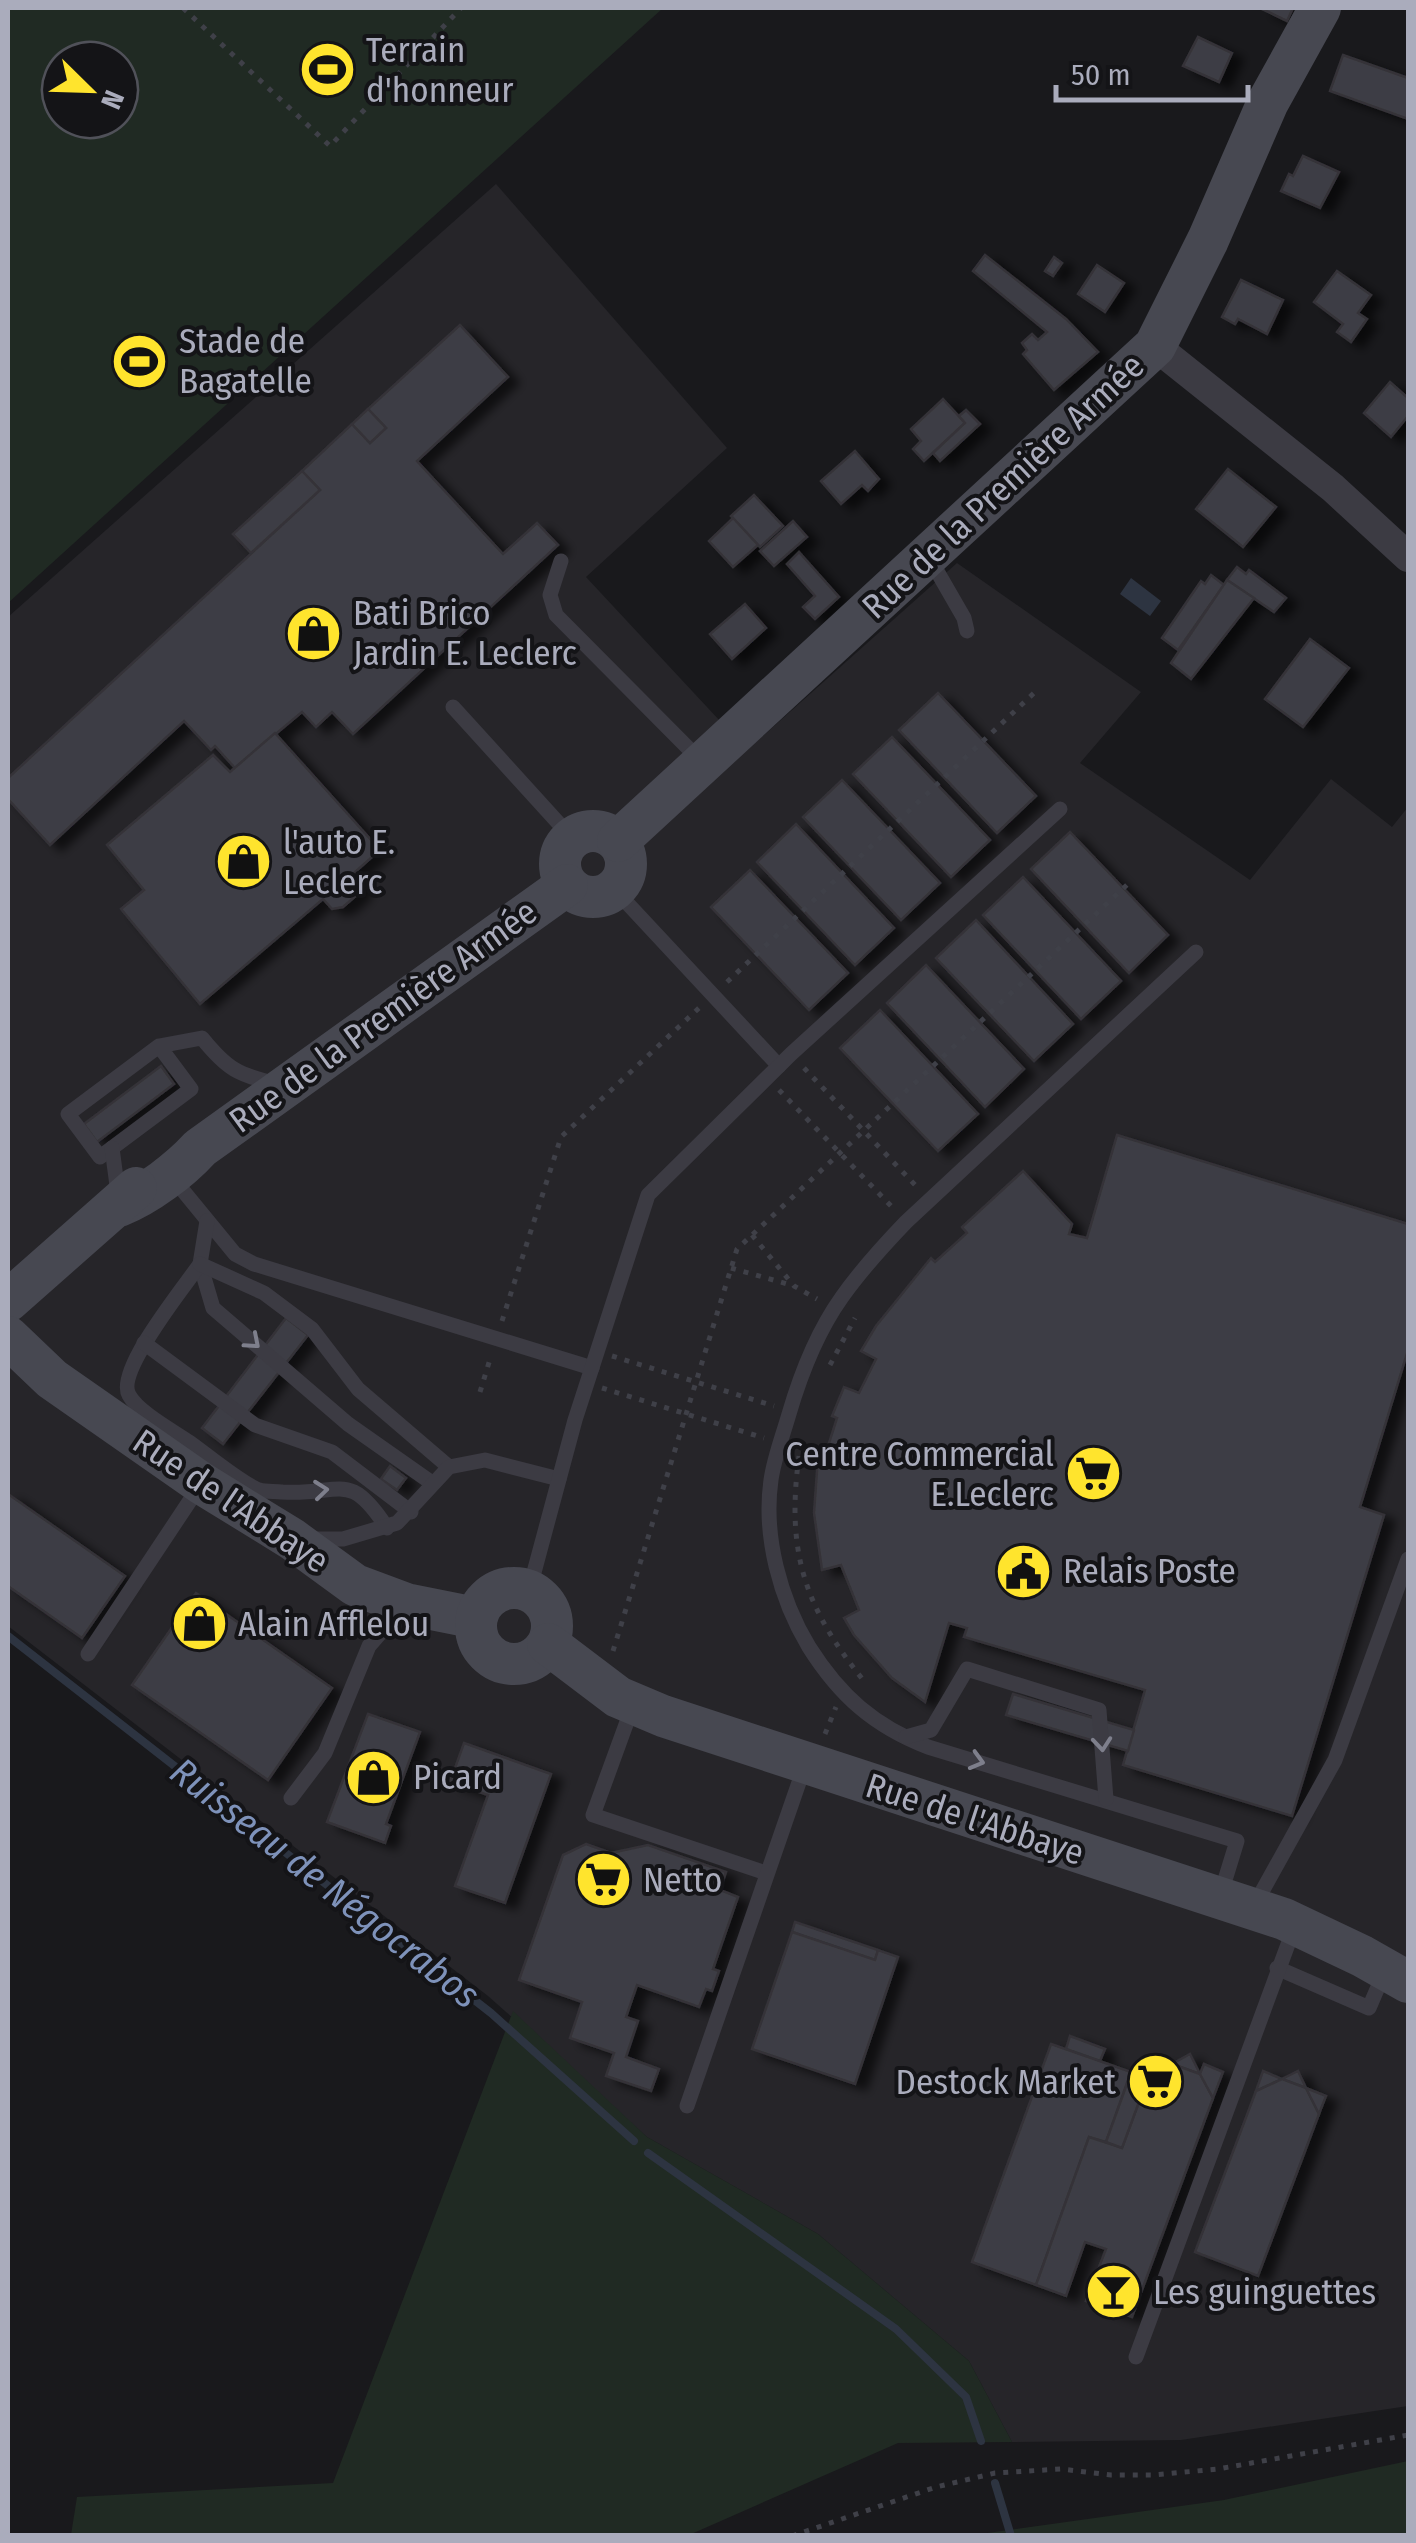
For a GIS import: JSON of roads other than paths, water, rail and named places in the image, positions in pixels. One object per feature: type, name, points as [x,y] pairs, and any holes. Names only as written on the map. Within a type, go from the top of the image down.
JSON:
[{"type":"street","name":"Rue de la Première Armée","points":[[618,841],[1154,346],[1208,240],[1268,102],[1320,8]]},
{"type":"street","points":[[1154,346],[1334,488],[1408,557]]},
{"type":"street","points":[[572,838],[600,831],[618,841],[627,861],[626,872],[615,890]]},
{"type":"street","name":"Rue de la Première Armée","points":[[572,838],[560,856],[567,885],[575,892],[596,898],[615,890]]},
{"type":"street","name":"Rue de la Première Armée","points":[[8,1301],[74,1240],[119,1206],[135,1200],[184,1160],[567,885]]},
{"type":"street","name":"Rue de la Première Armée","points":[[8,1270],[74,1240]]},
{"type":"street","name":"Rue de l'Abbaye","points":[[8,1337],[52,1379],[201,1484],[292,1539],[355,1585],[406,1604],[476,1618]]},
{"type":"street","name":"Rue de l'Abbaye","points":[[8,1372],[52,1379]]},
{"type":"street","points":[[507,1588],[530,1590],[550,1613],[548,1644],[534,1659],[523,1663],[493,1658],[479,1641],[476,1618],[480,1608],[496,1592],[507,1588]]},
{"type":"street","name":"Rue de l'Abbaye","points":[[548,1644],[633,1704],[1236,1902],[1295,1924],[1397,1976]]},
{"type":"lane","points":[[928,556],[968,631]]},
{"type":"lane","points":[[560,562],[550,594],[556,615],[702,763]]},
{"type":"lane","points":[[453,707],[572,838]]},
{"type":"lane","points":[[530,1590],[592,1368],[648,1194],[779,1066],[1060,810]]},
{"type":"lane","points":[[615,890],[779,1066]]},
{"type":"lane","points":[[1196,952],[906,1222],[835,1309],[800,1374],[770,1481],[771,1541],[792,1620],[832,1683],[887,1728],[902,1737],[1237,1841],[1236,1902]]},
{"type":"lane","points":[[159,1046],[191,1089],[100,1157],[68,1114],[159,1046],[202,1038],[219,1058],[244,1077],[286,1086]]},
{"type":"lane","points":[[112,1148],[119,1206]]},
{"type":"lane","points":[[184,1160],[207,1221],[236,1254],[254,1264],[592,1368]]},
{"type":"lane","points":[[207,1221],[200,1264],[213,1308],[348,1424],[432,1483]]},
{"type":"lane","points":[[200,1264],[144,1344],[126,1380],[128,1395],[152,1417],[259,1490],[297,1493],[336,1488],[357,1492],[370,1500],[388,1528]]},
{"type":"lane","points":[[200,1264],[264,1293],[312,1329],[358,1389],[449,1467]]},
{"type":"lane","points":[[144,1344],[255,1425],[332,1452],[411,1512]]},
{"type":"lane","points":[[292,1539],[343,1539],[388,1528],[411,1512],[449,1467],[485,1460],[559,1479]]},
{"type":"lane","points":[[88,1654],[201,1484]]},
{"type":"lane","points":[[1236,1902],[1335,1760],[1408,1559]]},
{"type":"lane","points":[[291,1798],[325,1752],[369,1646],[406,1604]]},
{"type":"lane","points":[[902,1737],[932,1730],[967,1669],[1099,1710],[1106,1800]]},
{"type":"lane","points":[[633,1704],[593,1815],[766,1873]]},
{"type":"lane","points":[[687,2106],[806,1763]]},
{"type":"lane","points":[[1136,2357],[1295,1924]]},
{"type":"lane","points":[[1277,1968],[1368,2008],[1397,1976]]},
{"type":"water","points":[[1131,578],[1161,601],[1150,616],[1120,594]]},
{"type":"waterway","name":"Ruisseau de Négocrabos","points":[[8,1636],[491,2013],[634,2141]]},
{"type":"waterway","name":"Ruisseau de Négocrabos","points":[[648,2153],[896,2329],[966,2397],[981,2441]]},
{"type":"waterway","name":"Ruisseau de Négocrabos","points":[[995,2483],[1011,2536]]},
{"type":"place","name":"Terrain d'honneur","points":[[327,70]]},
{"type":"place","name":"Stade de Bagatelle","points":[[140,361]]},
{"type":"place","name":"Bati Brico Jardin E. Leclerc","points":[[314,633]]},
{"type":"place","name":"l'auto E. Leclerc","points":[[244,862]]},
{"type":"place","name":"Centre Commercial E.Leclerc","points":[[1093,1474]]},
{"type":"place","name":"Relais Poste","points":[[1024,1571]]},
{"type":"place","name":"Alain Afflelou","points":[[199,1624]]},
{"type":"place","name":"Picard","points":[[374,1777]]},
{"type":"place","name":"Netto","points":[[604,1880]]},
{"type":"place","name":"Destock Market","points":[[1155,2082]]},
{"type":"place","name":"Les guinguettes","points":[[1114,2292]]}]
